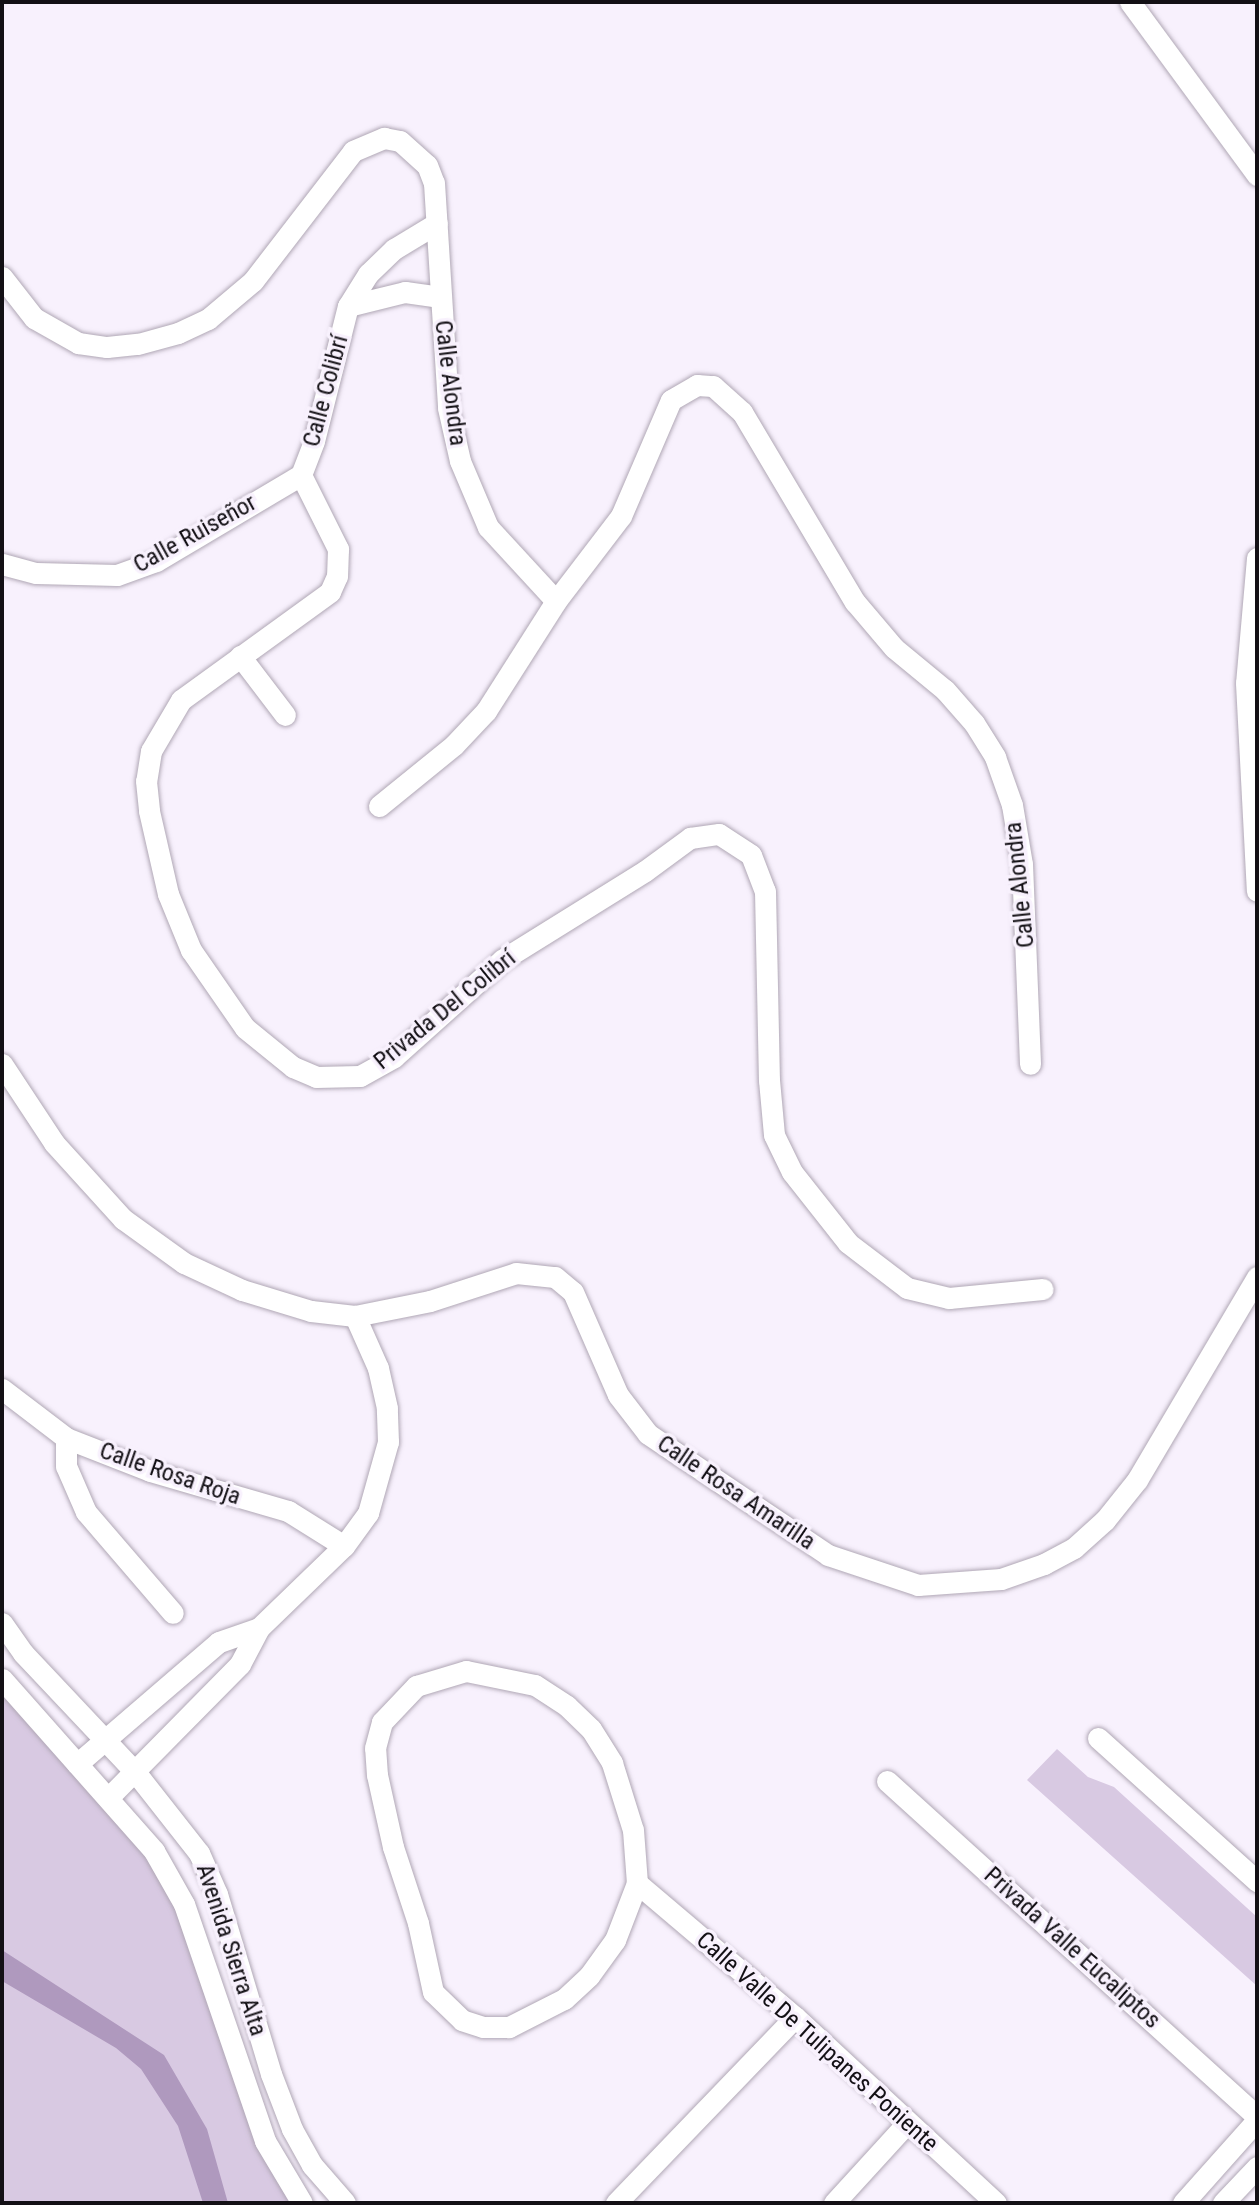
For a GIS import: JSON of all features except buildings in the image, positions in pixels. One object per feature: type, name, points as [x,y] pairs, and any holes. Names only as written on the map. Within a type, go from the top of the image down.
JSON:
[{"type":"street","points":[[1130,2],[1257,175]]},
{"type":"street","name":"Calle Alondra","points":[[2,277],[34,318],[78,343],[128,345],[178,333],[231,302],[253,281],[353,151],[384,138],[400,141],[427,165],[437,223],[439,297],[448,408],[472,494],[504,548],[556,601],[621,516],[671,400],[697,385],[713,386],[728,396],[743,412],[855,602],[894,648],[946,690],[974,723],[995,757],[1012,805],[1022,864],[1030,1064]]},
{"type":"street","name":"Calle Colibrí","points":[[301,475],[314,441],[348,306],[368,274],[394,249],[437,223]]},
{"type":"street","name":"Calle Colibrí","points":[[348,306],[405,292],[439,297]]},
{"type":"street","name":"Calle Ruiseñor","points":[[2,564],[36,573],[117,575],[156,562],[301,475]]},
{"type":"street","name":"Privada Del Colibrí","points":[[301,475],[338,549],[337,576],[330,592],[314,607],[240,656],[181,700],[151,751],[146,781],[168,894],[191,950],[245,1028],[293,1067],[316,1077],[342,1079],[378,1068],[502,960],[636,877],[690,838],[719,834],[751,855],[765,891],[769,1080],[774,1135],[792,1172],[848,1243],[907,1288],[949,1298],[992,1298],[1043,1289]]},
{"type":"street","points":[[1257,558],[1246,683],[1257,891]]},
{"type":"street","points":[[379,806],[454,745],[486,711],[556,601]]},
{"type":"street","points":[[240,656],[285,715]]},
{"type":"street","name":"Calle Rosa Amarilla","points":[[2,1064],[54,1143],[123,1219],[164,1248],[242,1290],[311,1311],[355,1316],[430,1301],[516,1273],[555,1277],[573,1293],[618,1395],[648,1434],[828,1555],[918,1585],[1001,1579],[1044,1564],[1074,1548],[1105,1520],[1137,1480],[1257,1277]]},
{"type":"street","points":[[108,1798],[136,1773],[203,1699],[240,1664],[259,1628],[344,1546],[368,1513],[388,1442],[378,1368],[355,1316]]},
{"type":"street","name":"Calle Rosa Roja","points":[[2,1389],[66,1438],[150,1471],[288,1511],[344,1546]]},
{"type":"street","points":[[66,1438],[66,1466],[86,1513],[173,1613]]},
{"type":"street","name":"Avenida Sierra Alta","points":[[2,1623],[23,1653],[136,1773],[200,1853],[217,1894],[271,2074],[292,2129],[312,2165],[345,2203]]},
{"type":"street","points":[[77,1764],[219,1642],[259,1628]]},
{"type":"street","points":[[466,1671],[535,1685],[591,1729],[612,1763],[633,1830],[637,1883],[615,1940],[589,1976],[564,1999],[509,2027],[483,2027],[462,2020],[433,1992],[418,1923],[393,1847],[377,1775],[375,1748],[382,1722],[408,1693],[436,1677],[466,1671]]},
{"type":"street","points":[[181,1676],[203,1699]]},
{"type":"street","name":"Avenida Sierra Alta","points":[[2,1679],[154,1851],[184,1904],[265,2141],[303,2203]]},
{"type":"street","points":[[1098,1738],[1257,1881]]},
{"type":"street","name":"Privada Valle Eucaliptos","points":[[887,1780],[1257,2118]]},
{"type":"street","name":"Calle Valle De Tulipanes Poniente","points":[[637,1883],[794,2017],[906,2123],[996,2203]]},
{"type":"street","points":[[616,2203],[794,2017]]},
{"type":"street","points":[[1183,2203],[1257,2118]]},
{"type":"street","points":[[834,2203],[906,2123]]},
{"type":"street","points":[[1223,2203],[1257,2167]]},
{"type":"shaded area","points":[[2,1678],[154,1851],[249,2097],[303,2203],[2,2203]]},
{"type":"shaded area","points":[[1057,1749],[1088,1777],[1114,1787],[1257,1917],[1257,1986],[1027,1780]]},
{"type":"shaded area","points":[[2,1950],[164,2055],[207,2129],[228,2203],[203,2203],[178,2126],[141,2069],[116,2048],[2,1981]]}]
